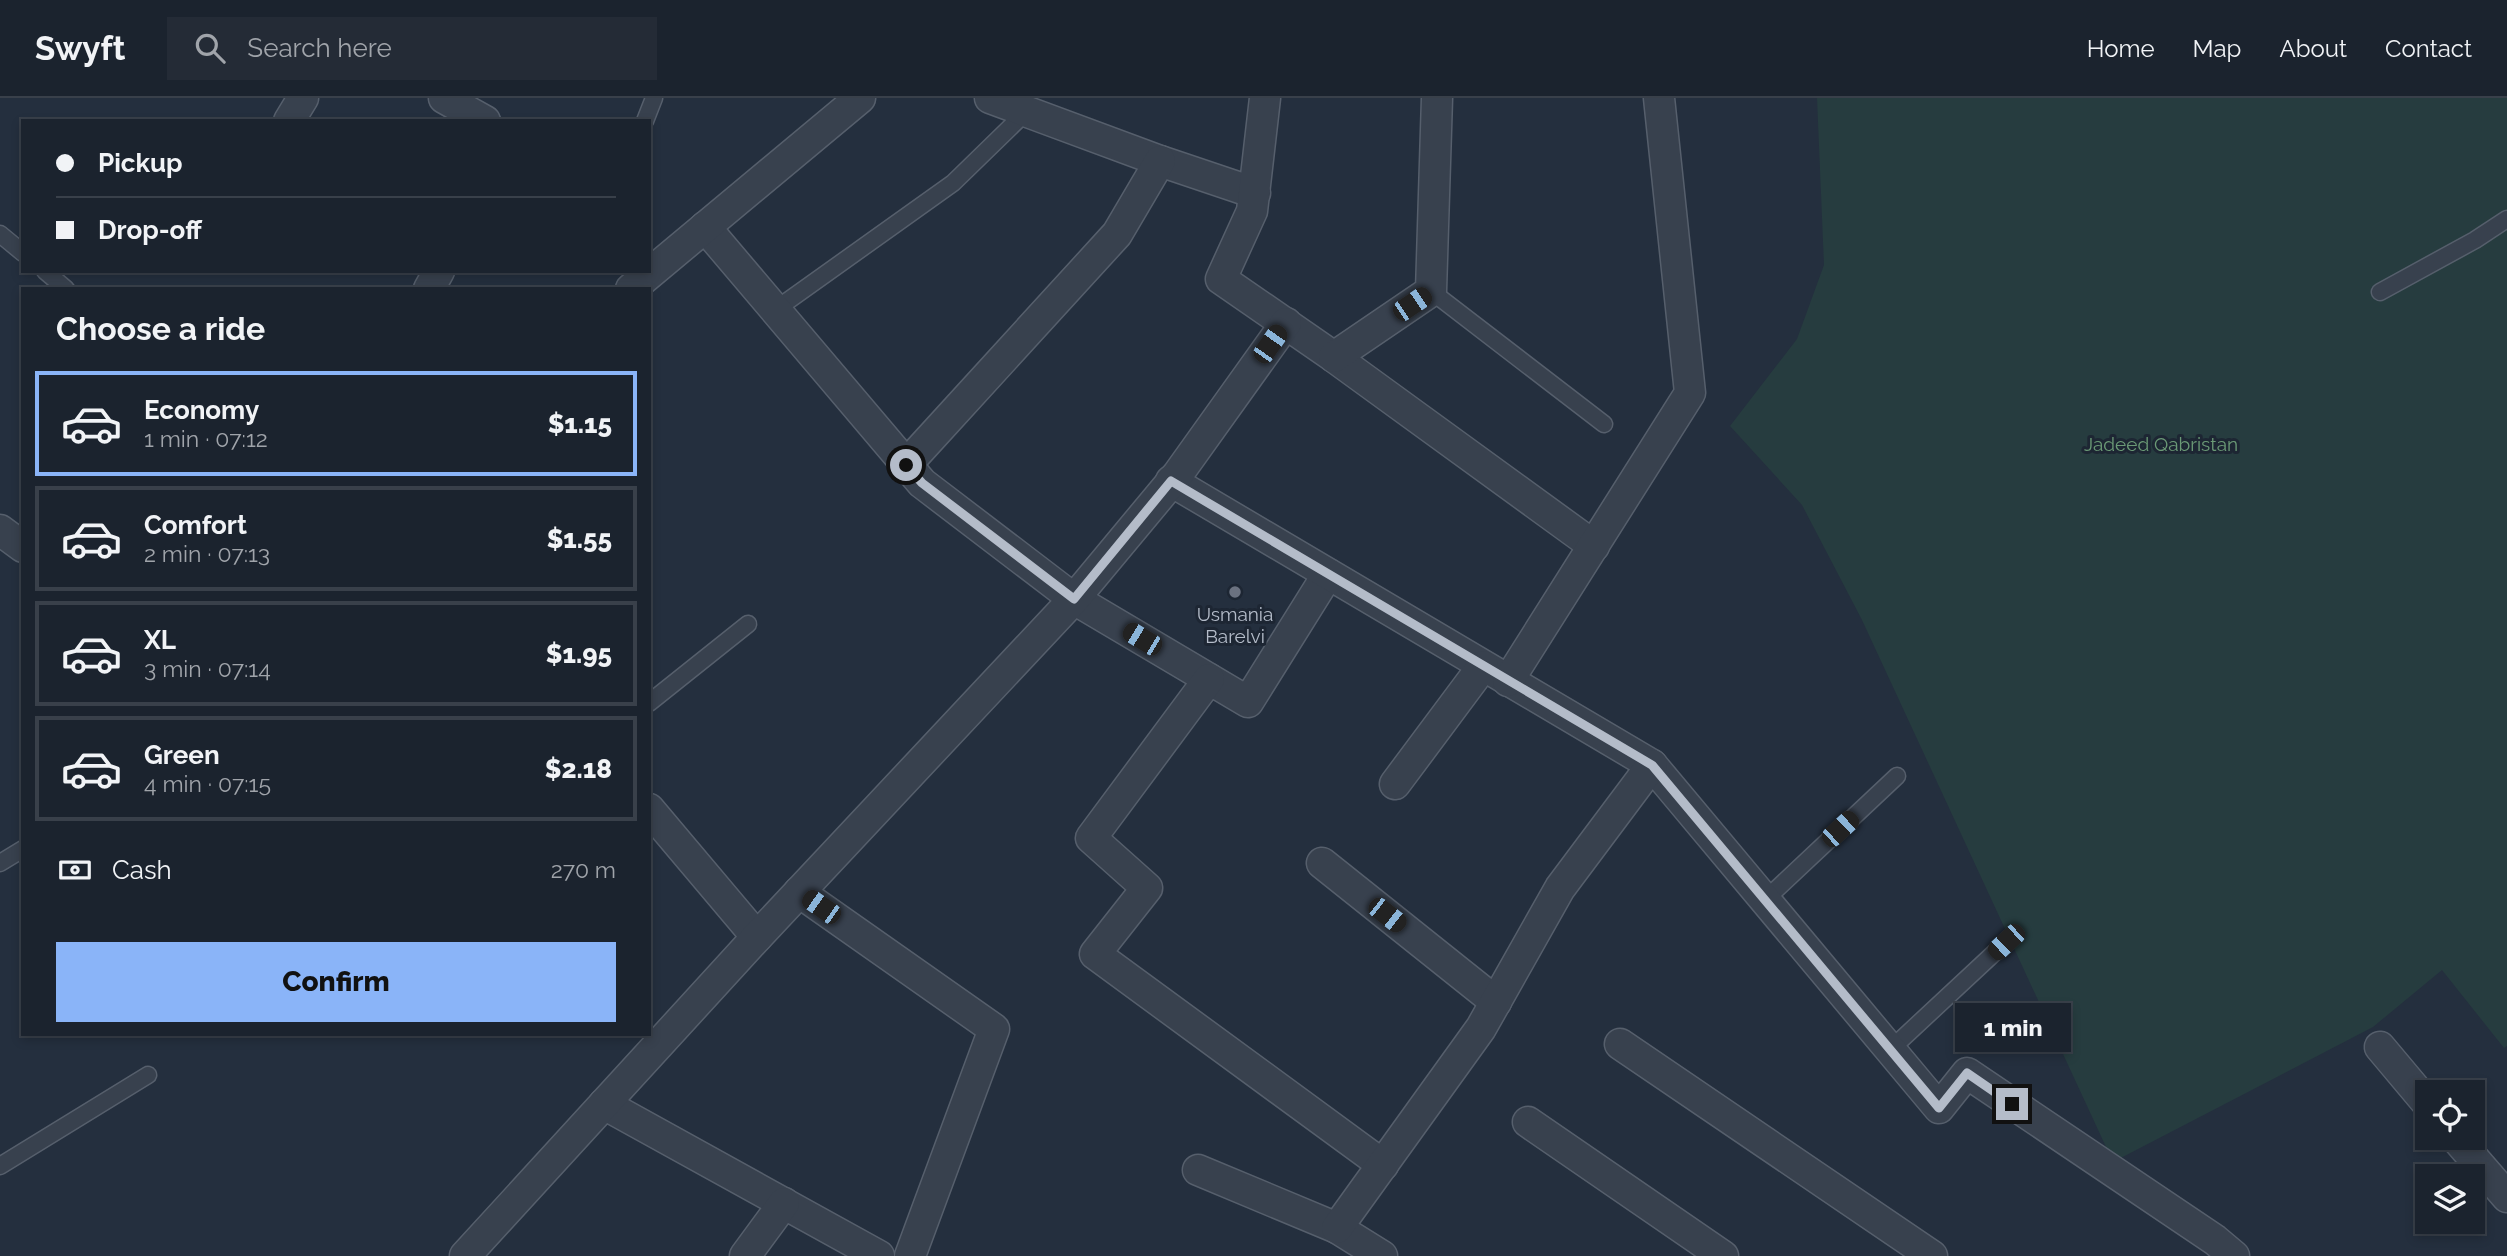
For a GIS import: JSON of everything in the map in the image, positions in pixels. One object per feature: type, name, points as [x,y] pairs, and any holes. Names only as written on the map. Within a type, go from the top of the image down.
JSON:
[{"type":"street","points":[[290,119],[303,98]]},
{"type":"street","points":[[444,98],[481,119]]},
{"type":"street","points":[[651,270],[860,98]]},
{"type":"street","points":[[990,98],[1255,193]]},
{"type":"street","points":[[1265,98],[1252,211],[1221,279],[1334,357],[1594,546]]},
{"type":"street","points":[[1334,357],[1431,291],[1437,98]]},
{"type":"street","points":[[1395,784],[1496,674],[1594,546],[1690,393],[1659,98]]},
{"type":"street","points":[[906,465],[1117,234],[1160,161]]},
{"type":"street","points":[[705,227],[922,483],[1074,599],[1248,702],[1328,574]]},
{"type":"street","points":[[465,1256],[757,937],[1074,599],[1171,481],[1286,323]]},
{"type":"street","points":[[1171,481],[1652,765],[1939,1108],[1967,1073],[2215,1240],[2234,1256]]},
{"type":"street","points":[[0,530],[21,546]]},
{"type":"street","points":[[1209,679],[1091,838],[1147,888],[1095,954],[1382,1165]]},
{"type":"street","points":[[1337,1228],[1481,1028],[1560,888],[1652,765]]},
{"type":"street","points":[[651,811],[757,937]]},
{"type":"street","points":[[1322,863],[1496,1002]]},
{"type":"street","points":[[799,892],[994,1029],[910,1256]]},
{"type":"street","points":[[1620,1044],[1932,1256]]},
{"type":"street","points":[[2380,1047],[2415,1089]]},
{"type":"street","points":[[604,1104],[879,1256]]},
{"type":"street","points":[[1528,1122],[1723,1256]]},
{"type":"street","points":[[2466,1150],[2507,1197]]},
{"type":"street","points":[[1198,1170],[1337,1228],[1381,1256]]},
{"type":"street","points":[[745,1256],[784,1203]]},
{"type":"lane","points":[[646,119],[654,98]]},
{"type":"lane","points":[[775,310],[953,183],[1027,111]]},
{"type":"lane","points":[[2380,292],[2475,240],[2507,219]]},
{"type":"lane","points":[[0,234],[21,251]]},
{"type":"lane","points":[[47,273],[64,287]]},
{"type":"lane","points":[[1431,291],[1604,424]]},
{"type":"lane","points":[[651,701],[748,624]]},
{"type":"lane","points":[[1765,900],[1897,776]]},
{"type":"lane","points":[[0,863],[21,850]]},
{"type":"lane","points":[[1890,1050],[2006,942]]},
{"type":"lane","points":[[0,1166],[148,1075]]},
{"type":"green space","name":"Jadeed Qabristan","points":[[1817,98],[2507,98],[2507,1046],[2504,1048],[2442,970],[2373,1027],[2113,1162],[1862,620],[1802,505],[1730,426],[1797,339],[1824,265]]},
{"type":"place","name":"Usmania Barelvi","points":[[1235,592]]},
{"type":"route","points":[[906,465],[922,483],[1074,599],[1171,481],[1578,724],[1652,765],[1939,1108],[1967,1073],[2012,1104]]}]
